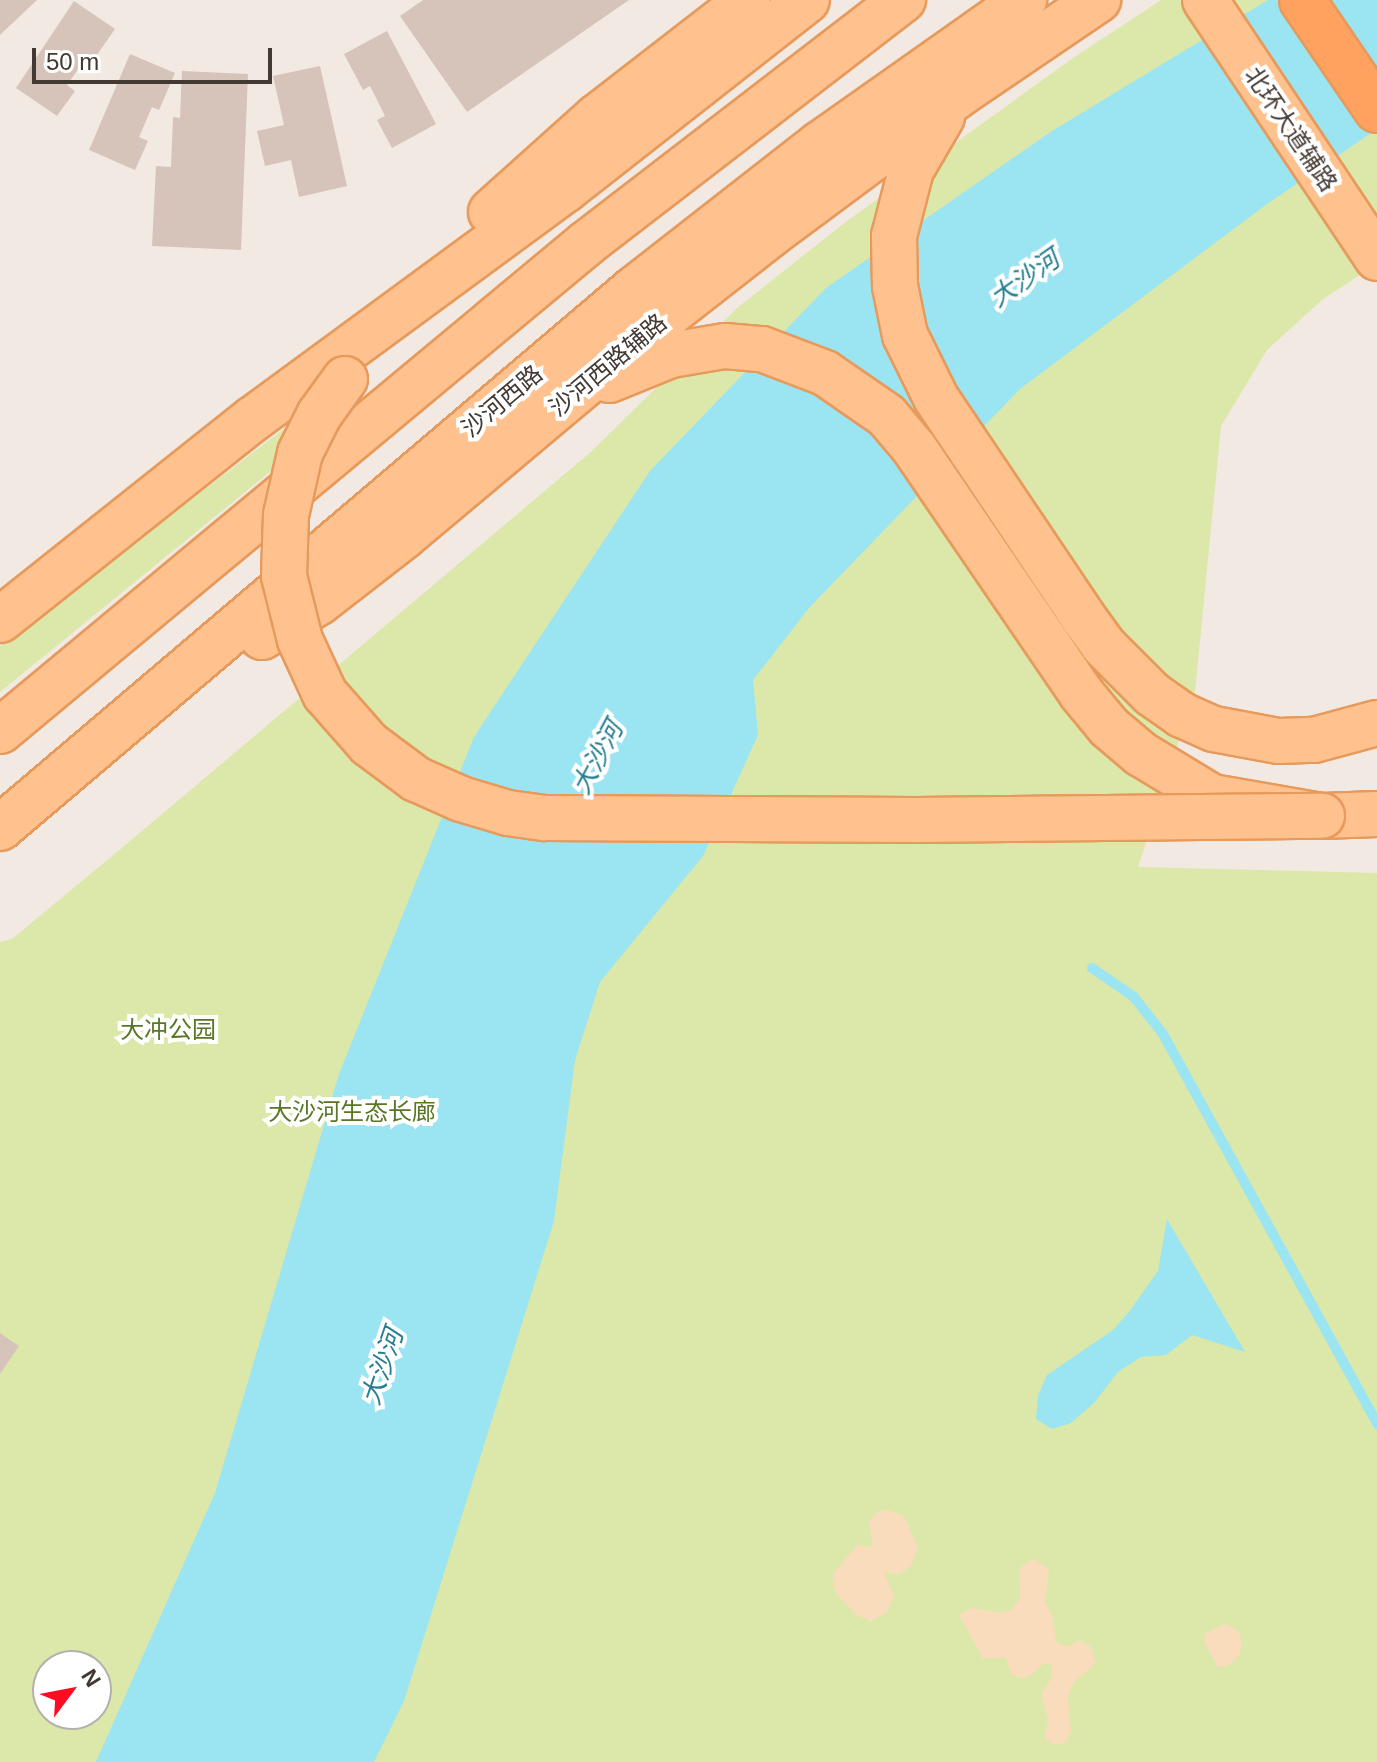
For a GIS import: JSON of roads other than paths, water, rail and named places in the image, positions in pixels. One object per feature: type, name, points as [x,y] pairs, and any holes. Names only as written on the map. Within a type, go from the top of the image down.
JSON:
[{"type":"highway","points":[[1302,0],[1377,110]]},
{"type":"main road","points":[[253,419],[597,117],[748,0]]},
{"type":"main road","points":[[0,620],[253,419],[462,268],[807,0]]},
{"type":"main road","points":[[0,731],[587,243],[903,0]]},
{"type":"main road","name":"沙河西路","points":[[0,828],[633,290],[820,144],[1024,0]]},
{"type":"main road","name":"沙河西路辅路","points":[[119,729],[319,602],[416,527],[570,396],[733,264],[961,93],[1098,0]]},
{"type":"main road","name":"北环大道辅路","points":[[1205,0],[1377,258]]},
{"type":"main road","points":[[961,93],[921,148],[894,236],[895,286],[905,335],[936,398],[1083,617],[1125,669],[1182,715],[1214,729],[1279,741],[1329,737],[1377,723]]},
{"type":"main road","points":[[462,268],[345,379],[319,415],[300,453],[286,515],[284,576],[300,640],[325,694],[369,744],[416,779],[473,802],[545,818],[996,820],[1377,814]]},
{"type":"main road","points":[[570,396],[640,366],[690,350],[725,346],[762,349],[795,359],[860,394],[887,416],[914,448],[1049,649],[1109,727],[1174,777],[1212,797],[1322,816]]},
{"type":"water","name":"大沙河","points":[[1268,0],[1377,0],[1377,129],[1267,204],[1020,389],[809,608],[753,680],[758,735],[703,856],[600,982],[575,1060],[554,1221],[404,1701],[374,1762],[96,1762],[215,1493],[339,1074],[474,737],[650,471],[826,288],[1052,131]]},
{"type":"water","points":[[1167,1219],[1245,1352],[1192,1335],[1166,1355],[1141,1357],[1118,1372],[1094,1403],[1071,1423],[1052,1429],[1036,1419],[1038,1396],[1047,1375],[1113,1330],[1129,1312],[1158,1271]]},
{"type":"waterway","points":[[1092,968],[1134,997],[1163,1034],[1377,1424]]},
{"type":"park label","name":"大冲公园","points":[[168,1030]]},
{"type":"park label","name":"大沙河生态长廊","points":[[352,1112]]}]
